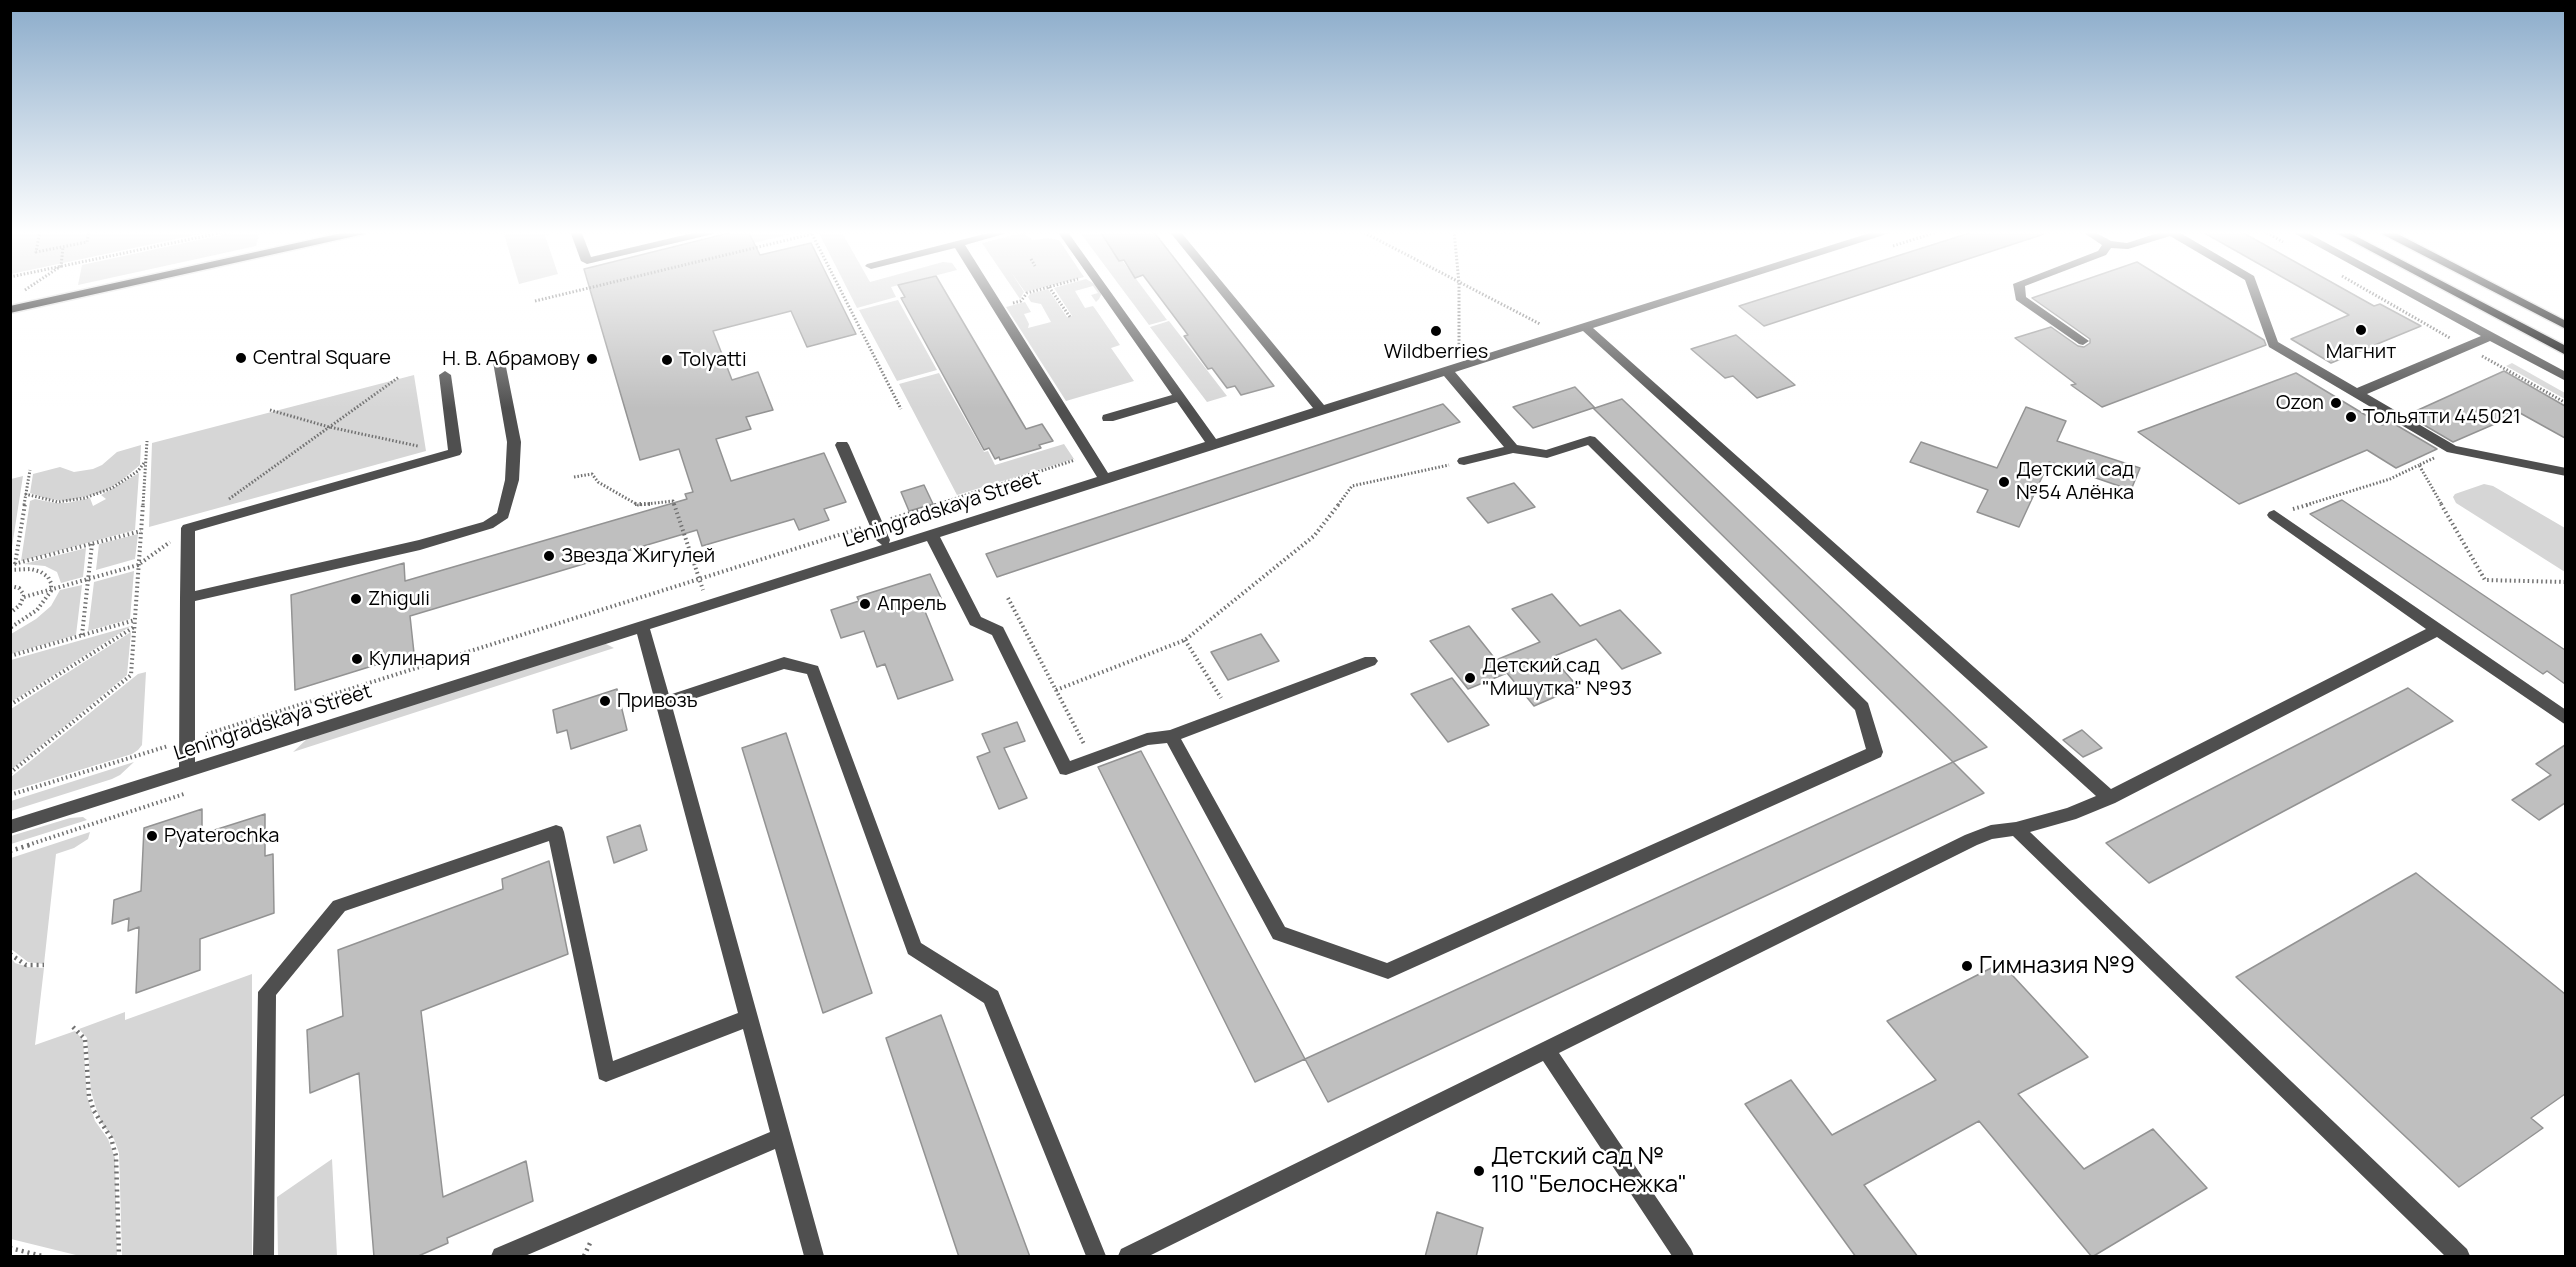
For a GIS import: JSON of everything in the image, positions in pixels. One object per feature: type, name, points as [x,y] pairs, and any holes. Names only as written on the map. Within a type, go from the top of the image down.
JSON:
[{"type":"main road","points":[[10,310],[99,290]]},
{"type":"main road","points":[[2450,290],[2565,351]]},
{"type":"main road","points":[[2497,290],[2565,326]]},
{"type":"street","points":[[987,290],[1105,479]]},
{"type":"street","points":[[1104,290],[1213,444]]},
{"type":"street","points":[[1223,290],[1321,410]]},
{"type":"street","name":"Leningradskaya Street","points":[[10,827],[1698,290]]},
{"type":"street","points":[[2019,290],[2020,298],[2083,341]]},
{"type":"street","points":[[2254,290],[2273,344],[2452,449],[2565,472]]},
{"type":"street","points":[[2406,290],[2565,377]]},
{"type":"street","points":[[1584,326],[2109,798]]},
{"type":"street","points":[[2357,393],[2491,336]]},
{"type":"street","points":[[188,598],[420,545],[488,525],[503,514],[512,480],[514,442],[500,362]]},
{"type":"street","points":[[1446,370],[1513,449]]},
{"type":"street","points":[[187,771],[188,528],[455,452],[445,375]]},
{"type":"street","points":[[1108,418],[1179,397]]},
{"type":"street","points":[[1171,736],[1279,933],[1388,971],[1875,752],[1862,706],[1590,440],[1547,454],[1513,449],[1464,461]]},
{"type":"street","points":[[842,445],[883,540]]},
{"type":"street","points":[[2274,515],[2565,719]]},
{"type":"street","points":[[932,534],[975,621],[998,631],[1066,769],[1147,739],[1171,736],[1370,661]]},
{"type":"street","points":[[642,626],[814,1257]]},
{"type":"street","points":[[1128,1257],[1971,840],[1991,832],[2016,829],[2070,814],[2109,798],[2437,630]]},
{"type":"street","points":[[662,703],[784,663],[813,670],[914,948],[991,997],[1096,1257]]},
{"type":"street","points":[[2016,829],[2460,1257]]},
{"type":"street","points":[[263,1257],[267,992],[339,906],[556,832],[606,1073],[748,1018]]},
{"type":"street","points":[[1546,1049],[1684,1257]]},
{"type":"street","points":[[501,1257],[781,1137]]},
{"type":"path","points":[[19,294],[25,290]]},
{"type":"path","points":[[535,301],[578,290]]},
{"type":"path","points":[[841,290],[901,409]]},
{"type":"path","points":[[998,307],[1021,301],[1027,293],[1036,290]]},
{"type":"path","points":[[1052,290],[1070,317]]},
{"type":"path","points":[[1459,290],[1459,355]]},
{"type":"path","points":[[1473,290],[1559,334]]},
{"type":"path","points":[[2366,290],[2565,403]]},
{"type":"path","points":[[225,501],[399,377]]},
{"type":"path","points":[[270,410],[329,427],[425,448]]},
{"type":"path","points":[[10,773],[131,675],[147,441]]},
{"type":"path","points":[[2274,515],[2391,479],[2452,449]]},
{"type":"path","points":[[10,795],[700,581],[1090,456]]},
{"type":"path","points":[[25,494],[58,502],[86,498],[112,488],[138,471],[146,461]]},
{"type":"path","points":[[1056,690],[1185,640],[1314,536],[1352,486],[1464,461]]},
{"type":"path","points":[[2419,465],[2485,580],[2565,582]]},
{"type":"path","points":[[30,470],[13,565],[141,531]]},
{"type":"path","points":[[574,477],[592,474],[598,482],[638,505],[673,501],[700,581]]},
{"type":"path","points":[[24,597],[138,565],[188,528]]},
{"type":"path","points":[[82,636],[92,544]]},
{"type":"path","points":[[10,570],[31,569],[41,572],[48,577],[51,590],[46,601],[38,610],[10,628]]},
{"type":"path","points":[[10,586],[23,591],[24,597],[20,605],[10,613]]},
{"type":"path","points":[[1008,598],[1089,754]]},
{"type":"path","points":[[10,656],[135,620]]},
{"type":"path","points":[[10,705],[134,627]]},
{"type":"path","points":[[1185,640],[1230,714]]},
{"type":"path","points":[[10,954],[26,965],[44,965]]},
{"type":"path","points":[[73,1027],[85,1039],[89,1096],[94,1111],[111,1138],[116,1156],[118,1257]]},
{"type":"path","points":[[10,1248],[42,1257]]},
{"type":"shaded area","points":[[848,290],[893,290],[896,297],[857,308]]},
{"type":"shaded area","points":[[1014,290],[1023,290],[1020,299]]},
{"type":"shaded area","points":[[1049,290],[1067,317],[1072,316],[1055,290],[1078,290],[1075,291],[1085,308],[1093,306],[1120,345],[1111,348],[1134,381],[1066,401],[1006,307],[1025,302],[1031,312],[1024,314],[1029,324],[1028,328],[1051,322],[1041,304],[1031,302],[1028,297],[1030,294]]},
{"type":"shaded area","points":[[1096,290],[1100,290],[1102,293],[1096,302],[1091,295],[1098,293]]},
{"type":"shaded area","points":[[1123,290],[1145,290],[1167,320],[1149,325]]},
{"type":"shaded area","points":[[898,300],[937,370],[897,381],[859,310]]},
{"type":"shaded area","points":[[1169,321],[1227,396],[1207,402],[1150,327]]},
{"type":"shaded area","points":[[2512,363],[2565,393],[2565,399],[2506,366]]},
{"type":"shaded area","points":[[939,373],[984,452],[988,451],[995,465],[1064,444],[1074,459],[957,495],[899,384]]},
{"type":"shaded area","points":[[414,375],[426,451],[149,527],[152,443]]},
{"type":"shaded area","points":[[141,445],[140,465],[103,492],[67,501],[48,499],[30,493],[33,474],[60,467],[74,472],[93,469],[102,465],[117,452]]},
{"type":"shaded area","points":[[139,473],[135,530],[21,561],[30,501],[35,499],[67,503],[90,498],[93,506],[106,499],[101,495]]},
{"type":"shaded area","points":[[23,476],[11,553],[11,479]]},
{"type":"shaded area","points":[[2484,484],[2493,486],[2565,528],[2565,572],[2456,503],[2453,497],[2455,494]]},
{"type":"shaded area","points":[[138,534],[135,559],[96,570],[99,544]]},
{"type":"shaded area","points":[[86,548],[83,577],[61,583],[57,572],[45,566],[24,564]]},
{"type":"shaded area","points":[[134,571],[130,619],[88,631],[94,582]]},
{"type":"shaded area","points":[[82,585],[76,635],[11,654],[11,634],[36,619],[51,606],[60,590]]},
{"type":"shaded area","points":[[131,626],[11,702],[11,660]]},
{"type":"shaded area","points":[[131,632],[127,675],[11,770],[11,709]]},
{"type":"shaded area","points":[[604,643],[614,648],[293,752],[308,738]]},
{"type":"shaded area","points":[[146,672],[142,745],[138,750],[132,754],[11,791],[11,777],[138,674]]},
{"type":"shaded area","points":[[134,762],[112,779],[11,811],[11,801]]},
{"type":"shaded area","points":[[83,817],[87,820],[11,844],[11,836],[70,818]]},
{"type":"shaded area","points":[[90,832],[88,839],[74,848],[56,854],[44,964],[28,962],[11,949],[11,858]]},
{"type":"shaded area","points":[[11,958],[15,963],[28,967],[44,968],[35,1045],[75,1031],[83,1040],[87,1096],[95,1121],[108,1139],[115,1158],[117,1256],[80,1256],[11,1239]]},
{"type":"shaded area","points":[[252,974],[252,1256],[122,1256],[119,1153],[114,1139],[101,1122],[96,1108],[91,1091],[87,1038],[79,1029],[125,1012],[125,1020]]},
{"type":"shaded area","points":[[332,1159],[337,1256],[278,1256],[277,1197]]},
{"type":"building","points":[[590,290],[834,290],[856,334],[807,347],[791,311],[713,331],[732,380],[758,372],[773,410],[746,417],[751,429],[716,439],[731,481],[824,453],[846,502],[824,509],[829,520],[799,530],[794,519],[702,546],[697,530],[410,616],[414,653],[295,690],[291,595],[404,563],[405,581],[687,499],[685,494],[693,492],[679,449],[640,460]]},
{"type":"building","points":[[901,290],[944,290],[1026,429],[1042,424],[1053,441],[1039,445],[1041,448],[1000,460],[999,457],[995,459],[989,448],[984,450],[901,298],[905,297]]},
{"type":"building","points":[[1154,290],[1199,290],[1274,386],[1241,395],[1235,386],[1227,388],[1212,368],[1208,369],[1184,336],[1188,335]]},
{"type":"building","points":[[1789,290],[1873,290],[1764,326],[1739,306]]},
{"type":"building","points":[[2055,290],[2183,290],[2264,340],[2266,345],[2102,407],[2071,385],[2076,384],[2015,338],[2051,327],[2078,346],[2084,347],[2090,343],[2090,339],[2032,298]]},
{"type":"building","points":[[2305,290],[2346,290],[2374,306],[2380,304],[2421,326],[2331,363],[2291,339],[2349,315]]},
{"type":"building","points":[[1736,335],[1795,385],[1757,398],[1733,376],[1725,378],[1691,349]]},
{"type":"building","points":[[2504,371],[2565,406],[2565,438],[2520,413],[2453,442],[2407,415]]},
{"type":"building","points":[[2296,373],[2382,425],[2391,422],[2437,449],[2396,468],[2367,450],[2239,504],[2138,432]]},
{"type":"building","points":[[1575,387],[1595,408],[1622,399],[1987,747],[1953,762],[1593,408],[1533,428],[1513,407]]},
{"type":"building","points":[[1443,404],[1460,422],[997,577],[986,554]]},
{"type":"building","points":[[2026,407],[2066,421],[2057,441],[2140,468],[2131,490],[2049,462],[2019,527],[1977,512],[1988,490],[1910,462],[1921,442],[1997,468]]},
{"type":"building","points":[[1514,483],[1535,507],[1488,523],[1467,498]]},
{"type":"building","points":[[924,485],[933,504],[909,511],[901,492]]},
{"type":"building","points":[[2342,500],[2565,650],[2565,684],[2547,671],[2543,674],[2310,514]]},
{"type":"building","points":[[930,574],[941,598],[922,604],[953,680],[898,699],[885,664],[877,667],[864,631],[841,638],[831,610],[859,601],[857,597]]},
{"type":"building","points":[[1552,594],[1580,626],[1620,610],[1661,653],[1622,669],[1596,639],[1552,657],[1578,687],[1534,706],[1507,673],[1468,689],[1430,641],[1469,626],[1496,660],[1540,642],[1512,609]]},
{"type":"building","points":[[1261,634],[1279,661],[1228,680],[1211,652]]},
{"type":"building","points":[[1452,678],[1489,725],[1448,742],[1411,694]]},
{"type":"building","points":[[2408,688],[2453,721],[2149,883],[2106,843]]},
{"type":"building","points":[[617,689],[627,730],[571,749],[567,730],[557,733],[553,710]]},
{"type":"building","points":[[1017,722],[1025,741],[1004,748],[1027,798],[999,809],[977,757],[990,752],[982,734]]},
{"type":"building","points":[[2082,730],[2102,748],[2083,757],[2063,740]]},
{"type":"building","points":[[786,733],[872,993],[823,1013],[742,748]]},
{"type":"building","points":[[2565,745],[2565,803],[2539,820],[2512,800],[2551,775],[2536,764]]},
{"type":"building","points":[[1141,751],[1305,1059],[1255,1082],[1098,767]]},
{"type":"building","points":[[1953,762],[1984,793],[1328,1102],[1305,1059]]},
{"type":"building","points":[[202,809],[202,834],[265,814],[265,856],[273,854],[274,913],[200,939],[200,970],[136,993],[139,927],[128,931],[129,918],[112,924],[114,900],[141,891],[144,828]]},
{"type":"building","points":[[640,825],[647,850],[614,863],[607,837]]},
{"type":"building","points":[[549,861],[568,954],[421,1011],[443,1197],[526,1161],[533,1201],[447,1238],[448,1243],[416,1257],[374,1257],[359,1073],[310,1093],[307,1030],[343,1016],[338,950],[503,889],[502,879]]},
{"type":"building","points":[[2416,873],[2565,994],[2565,1094],[2531,1118],[2543,1128],[2459,1187],[2236,977]]},
{"type":"building","points":[[2001,963],[2088,1057],[2018,1094],[2084,1169],[2153,1129],[2207,1188],[2092,1257],[1979,1121],[1864,1185],[1918,1257],[1856,1257],[1745,1104],[1791,1080],[1832,1135],[1936,1080],[1887,1021]]},
{"type":"building","points":[[941,1015],[1030,1257],[959,1257],[886,1038]]},
{"type":"building","points":[[1437,1212],[1483,1228],[1476,1257],[1425,1257]]},
{"type":"place","name":"Магнит","points":[[2361,330]]},
{"type":"place","name":"Wildberries","points":[[1436,331]]},
{"type":"place","name":"Central Square","points":[[241,358]]},
{"type":"place","name":"Н. В. Абрамову","points":[[592,359]]},
{"type":"place","name":"Tolyatti","points":[[667,360]]},
{"type":"place","name":"Ozon","points":[[2336,403]]},
{"type":"place","name":"Тольятти 445021","points":[[2351,417]]},
{"type":"place","name":"Детский сад №54 Алёнка","points":[[2004,482]]},
{"type":"place","name":"Звезда Жигулей","points":[[549,556]]},
{"type":"place","name":"Zhiguli","points":[[356,599]]},
{"type":"place","name":"Апрель","points":[[865,604]]},
{"type":"place","name":"Кулинария","points":[[357,659]]},
{"type":"place","name":"Детский сад \"Мишутка\" №93","points":[[1470,678]]},
{"type":"place","name":"Привозъ","points":[[605,701]]},
{"type":"place","name":"Pyaterochka","points":[[152,836]]},
{"type":"place","name":"Гимназия №9","points":[[1967,966]]},
{"type":"place","name":"Детский сад № 110 \"Белоснежка\"","points":[[1479,1171]]}]
